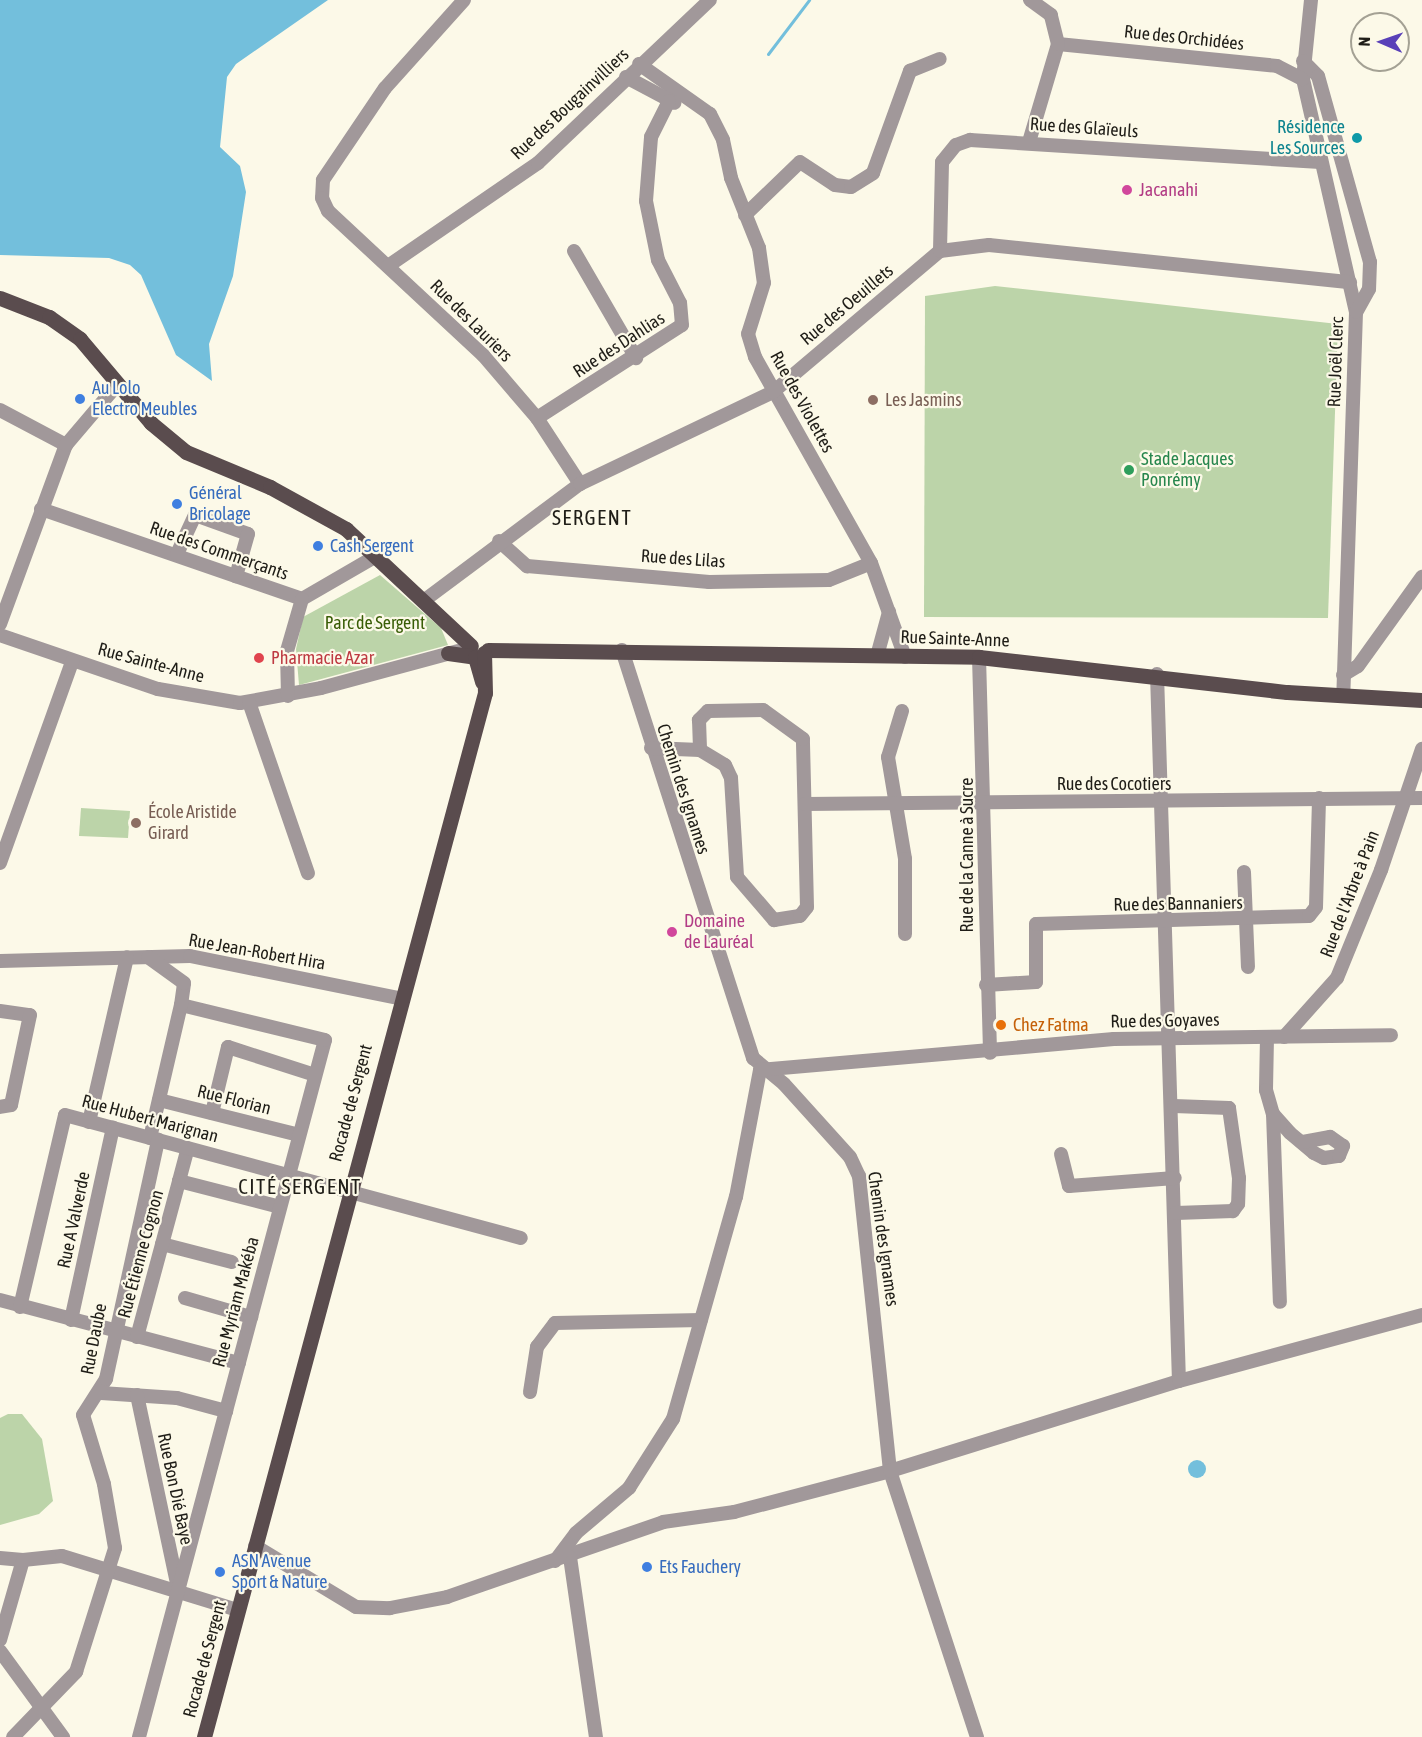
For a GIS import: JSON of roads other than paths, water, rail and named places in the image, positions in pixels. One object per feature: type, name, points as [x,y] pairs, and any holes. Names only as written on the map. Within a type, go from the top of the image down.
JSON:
[{"type":"main road","points":[[0,298],[49,317],[80,339],[151,423],[186,452],[324,514],[378,555],[478,650]]},
{"type":"main road","name":"Rue Sainte-Anne","points":[[448,653],[508,649],[979,657],[1157,674],[1343,696],[1422,700]]},
{"type":"main road","name":"Rocade de Sergent","points":[[204,1737],[399,998],[485,693],[478,650]]},
{"type":"street","name":"Rue des Lauriers","points":[[464,0],[385,88],[323,180],[322,198],[328,211],[483,355],[537,418],[580,484]]},
{"type":"street","name":"Rue des Bougainvilliers","points":[[388,266],[538,163],[639,64],[710,0]]},
{"type":"street","points":[[1029,142],[1058,44],[1051,15],[1030,0]]},
{"type":"street","name":"Rue Joël Clerc","points":[[1311,0],[1303,61],[1303,79],[1320,162],[1356,312],[1343,696]]},
{"type":"street","name":"Rue des Orchidées","points":[[1058,44],[1277,66],[1303,79]]},
{"type":"street","points":[[745,215],[800,162],[835,185],[851,187],[873,173],[910,71],[940,59]]},
{"type":"street","points":[[1303,61],[1318,76],[1370,262],[1369,289],[1356,312]]},
{"type":"street","name":"Rue des Violettes","points":[[639,64],[710,114],[723,140],[745,215],[759,248],[764,283],[748,334],[773,392],[871,563],[905,657]]},
{"type":"street","points":[[626,77],[669,101],[695,103]]},
{"type":"street","name":"Rue des Dahlias","points":[[537,418],[636,358],[682,325],[680,303],[658,260],[646,201],[651,137],[669,101]]},
{"type":"street","name":"Rue des Glaïeuls","points":[[940,251],[942,162],[956,145],[970,140],[1320,162]]},
{"type":"street","points":[[940,251],[990,246],[1350,282]]},
{"type":"street","points":[[574,251],[636,358]]},
{"type":"street","name":"Rue des Oeuillets","points":[[426,599],[580,484],[773,392],[940,251]]},
{"type":"street","points":[[0,624],[66,445],[118,384]]},
{"type":"street","points":[[0,410],[66,445]]},
{"type":"street","name":"Rue des Commerçants","points":[[41,509],[302,599],[378,555]]},
{"type":"street","points":[[177,554],[195,515],[248,534],[236,576]]},
{"type":"street","name":"Rue des Lilas","points":[[500,542],[527,566],[709,582],[829,580],[871,563]]},
{"type":"street","points":[[1343,675],[1358,666],[1422,577]]},
{"type":"street","points":[[288,696],[287,651],[302,599]]},
{"type":"street","points":[[877,656],[889,612]]},
{"type":"street","name":"Rue Sainte-Anne","points":[[0,635],[72,662],[191,697],[249,702],[288,696],[448,653]]},
{"type":"street","name":"Chemin des Ignames","points":[[622,650],[651,748],[760,1070],[784,1084],[850,1157],[859,1176],[890,1471],[976,1737]]},
{"type":"street","name":"Rue de la Canne à Sucre","points":[[979,657],[985,803],[986,985],[990,1053]]},
{"type":"street","points":[[0,863],[72,662]]},
{"type":"street","points":[[1157,674],[1164,802],[1163,923],[1168,1039],[1174,1106],[1176,1213],[1173,1329],[1179,1381]]},
{"type":"street","points":[[249,702],[308,873]]},
{"type":"street","points":[[902,711],[888,757],[906,878],[906,934]]},
{"type":"street","points":[[651,748],[700,750],[729,771],[734,870],[774,920],[793,919],[807,907],[803,739],[770,712],[705,712],[699,720],[700,750]]},
{"type":"street","name":"Rue de l'Arbre à Pain","points":[[1284,1037],[1337,978],[1422,749]]},
{"type":"street","name":"Rue des Cocotiers","points":[[805,804],[896,807],[985,803],[1164,802],[1405,796],[1422,798]]},
{"type":"street","name":"Rue des Bannaniers","points":[[986,985],[1036,982],[1036,924],[1301,919],[1314,912],[1319,798]]},
{"type":"street","points":[[1244,872],[1248,967]]},
{"type":"street","points":[[181,1005],[187,956]]},
{"type":"street","name":"Rue Jean-Robert Hira","points":[[0,961],[187,956],[399,998]]},
{"type":"street","points":[[89,1122],[127,957]]},
{"type":"street","points":[[148,957],[184,983]]},
{"type":"street","name":"Rue Myriam Makéba","points":[[139,1737],[325,1040],[181,1005]]},
{"type":"street","name":"Rue Daube","points":[[14,1737],[39,1708],[76,1672],[105,1570],[115,1548],[83,1415],[89,1400],[101,1393],[154,1139],[159,1100],[181,1005]]},
{"type":"street","points":[[0,1011],[30,1015],[11,1105],[0,1107]]},
{"type":"street","name":"Rue des Goyaves","points":[[760,1070],[1168,1039],[1391,1035]]},
{"type":"street","points":[[1267,1037],[1266,1090],[1273,1114],[1280,1302]]},
{"type":"street","points":[[212,1113],[228,1047],[315,1075]]},
{"type":"street","points":[[555,1561],[576,1533],[629,1488],[662,1440],[701,1320],[736,1197],[760,1070]]},
{"type":"street","name":"Rue Florian","points":[[159,1100],[299,1135]]},
{"type":"street","points":[[1174,1106],[1229,1107],[1239,1178],[1236,1209],[1176,1213]]},
{"type":"street","name":"Rue Hubert Marignan","points":[[20,1307],[65,1114],[521,1238]]},
{"type":"street","points":[[1273,1114],[1301,1142]]},
{"type":"street","name":"Rue A Valverde","points":[[71,1320],[113,1128]]},
{"type":"street","name":"Rue Étienne Cognon","points":[[138,1337],[188,1148]]},
{"type":"street","points":[[1061,1154],[1070,1186],[1175,1178]]},
{"type":"street","name":"Rue Étienne Cognon","points":[[179,1181],[280,1207]]},
{"type":"street","points":[[162,1244],[232,1262]]},
{"type":"street","points":[[185,1298],[251,1317]]},
{"type":"street","points":[[0,1300],[239,1363]]},
{"type":"street","points":[[255,1546],[356,1607],[390,1608],[447,1597],[570,1557],[663,1522],[734,1512],[890,1471],[1179,1381],[1422,1315]]},
{"type":"street","points":[[530,1392],[537,1347],[555,1323],[701,1320]]},
{"type":"street","points":[[101,1393],[137,1395],[226,1411]]},
{"type":"street","name":"Rue Bon Dié Baye","points":[[137,1395],[178,1590]]},
{"type":"street","points":[[0,1558],[23,1560],[62,1556],[238,1610]]},
{"type":"street","points":[[570,1557],[596,1737]]},
{"type":"street","points":[[0,1640],[23,1560]]},
{"type":"street","points":[[0,1651],[39,1708],[63,1737]]},
{"type":"water","points":[[0,0],[328,0],[236,64],[227,77],[220,147],[240,166],[246,192],[233,276],[209,344],[212,381],[176,355],[141,275],[130,265],[109,258],[0,255]]},
{"type":"water","points":[[1197,1460],[1205,1465],[1206,1469],[1201,1477],[1197,1478],[1189,1473],[1188,1469],[1193,1461]]},
{"type":"waterway","points":[[768,54],[809,0]]},
{"type":"place","name":"Résidence Les Sources","points":[[1357,138]]},
{"type":"place","name":"Jacanahi","points":[[1127,190]]},
{"type":"place","name":"Au Lolo Electro Meubles","points":[[80,399]]},
{"type":"place","name":"Les Jasmins","points":[[873,400]]},
{"type":"place","name":"Stade Jacques Ponrémy","points":[[1129,470]]},
{"type":"place","name":"Général Bricolage","points":[[177,504]]},
{"type":"place","name":"Cash Sergent","points":[[318,546]]},
{"type":"place","name":"Pharmacie Azar","points":[[259,658]]},
{"type":"place","name":"École Aristide Girard","points":[[136,823]]},
{"type":"place","name":"Domaine de Lauréal","points":[[672,932]]},
{"type":"place","name":"Chez Fatma","points":[[1001,1025]]},
{"type":"place","name":"Ets Fauchery","points":[[647,1567]]},
{"type":"place","name":"ASN Avenue Sport & Nature","points":[[220,1572]]},
{"type":"district","name":"SERGENT","points":[[592,517]]},
{"type":"district","name":"CITÉ SERGENT","points":[[300,1186]]},
{"type":"park label","name":"Parc de Sergent","points":[[375,623]]}]
